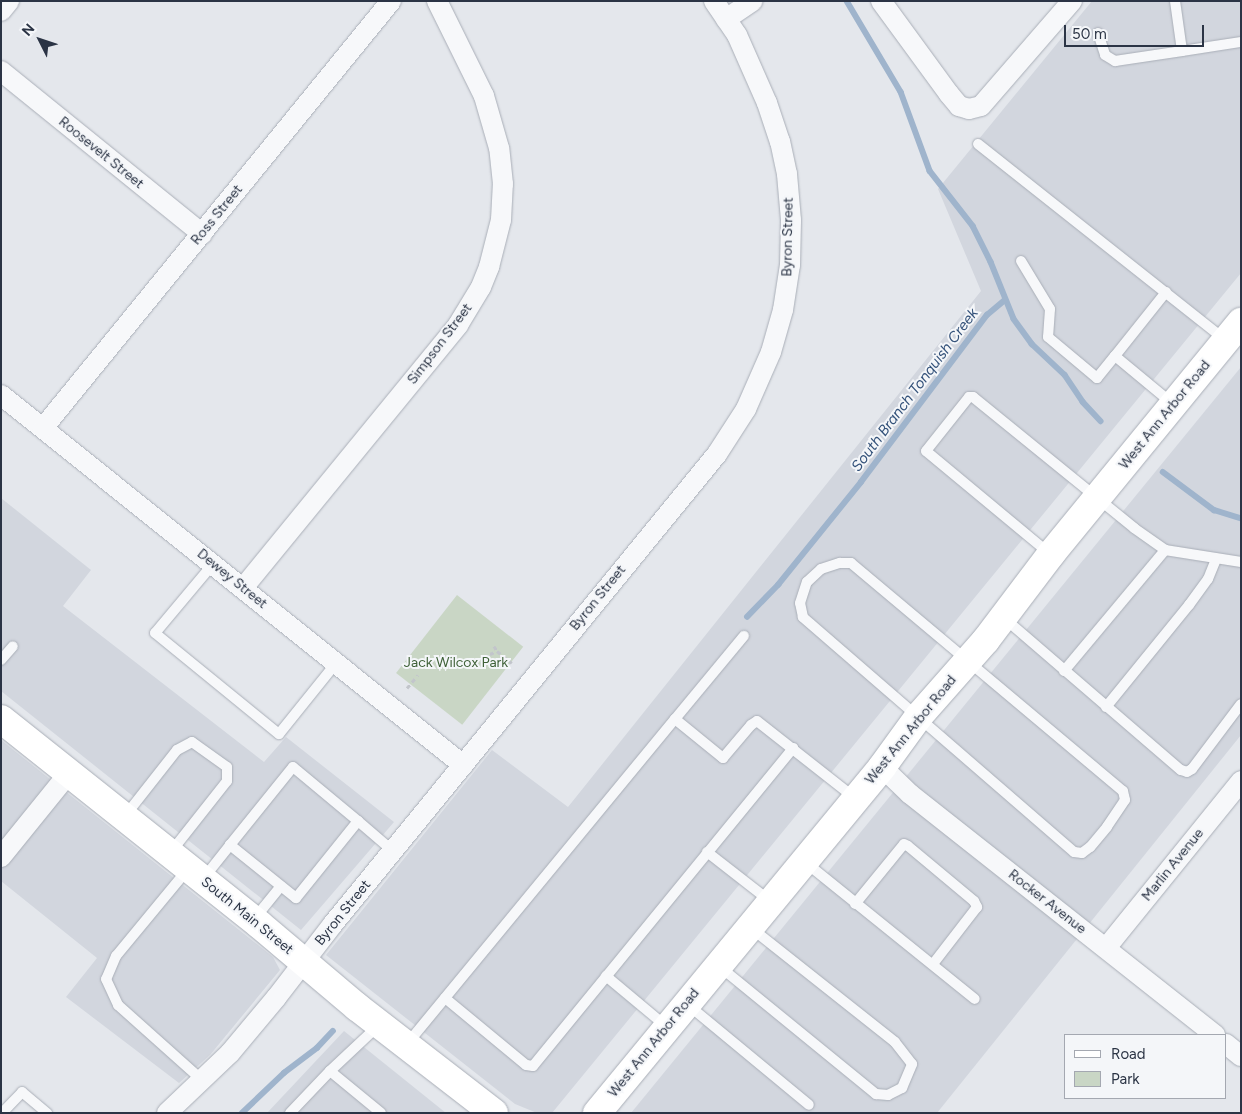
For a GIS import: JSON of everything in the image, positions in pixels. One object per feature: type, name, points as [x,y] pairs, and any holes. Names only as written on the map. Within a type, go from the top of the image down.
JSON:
[{"type":"main road","name":"West Ann Arbor Road","points":[[597,1113],[882,767],[919,716],[1004,618],[1051,554],[1233,331]]},
{"type":"main road","name":"South Main Street","points":[[1,719],[253,920],[380,1025],[494,1113]]},
{"type":"street","points":[[1,11],[9,1]]},
{"type":"street","name":"Ross Street","points":[[43,428],[391,1]]},
{"type":"street","name":"Simpson Street","points":[[244,588],[458,325],[477,293],[489,266],[501,220],[503,184],[499,148],[484,96],[437,1]]},
{"type":"street","name":"Byron Street","points":[[167,1113],[230,1053],[717,454],[746,409],[771,352],[783,310],[790,265],[791,220],[787,174],[780,142],[767,103],[737,36],[714,1]]},
{"type":"street","points":[[726,19],[753,1]]},
{"type":"street","points":[[880,1],[949,94],[959,106],[969,109],[981,106],[1072,1]]},
{"type":"street","name":"Roosevelt Street","points":[[1,71],[202,234]]},
{"type":"street","name":"Dewey Street","points":[[1,395],[463,765]]},
{"type":"street","name":"Rocker Avenue","points":[[882,767],[910,794],[1213,1034]]},
{"type":"street","points":[[1,856],[69,772]]},
{"type":"street","name":"Marlin Avenue","points":[[1106,948],[1241,781]]},
{"type":"street","points":[[1227,1045],[1241,1056]]},
{"type":"lane","points":[[1175,1],[1182,51]]},
{"type":"lane","points":[[1098,33],[1106,55],[1115,62],[1241,42]]},
{"type":"lane","points":[[978,144],[1166,292],[1233,331]]},
{"type":"lane","points":[[1021,261],[1050,309],[1048,337],[1097,378],[1166,292]]},
{"type":"lane","points":[[1116,356],[1117,360],[1174,405]]},
{"type":"lane","points":[[1051,554],[926,451],[969,397],[973,397],[1134,528],[1165,550],[1241,562]]},
{"type":"lane","points":[[1064,671],[1165,550]]},
{"type":"lane","points":[[1106,707],[1208,579],[1216,559]]},
{"type":"lane","points":[[851,562],[968,660],[1123,791],[1125,800],[1107,827],[1090,847],[1082,853],[1074,852],[803,617],[800,602],[807,582],[821,569],[840,563],[851,562]]},
{"type":"lane","points":[[213,564],[155,634],[279,734],[336,662]]},
{"type":"lane","points":[[1004,618],[1181,770],[1187,772],[1192,769],[1241,704]]},
{"type":"lane","points":[[406,1045],[744,636]]},
{"type":"lane","points":[[1,660],[13,646]]},
{"type":"lane","points":[[675,720],[723,758],[751,725],[757,721],[856,798]]},
{"type":"lane","points":[[124,817],[177,750],[192,742],[227,767],[227,781],[187,867],[116,956],[106,979],[118,1005],[202,1080]]},
{"type":"lane","points":[[445,998],[529,1067],[533,1066],[793,748]]},
{"type":"lane","points":[[187,867],[230,845],[293,768],[393,851]]},
{"type":"lane","points":[[230,845],[296,898],[358,821]]},
{"type":"lane","points":[[855,904],[904,844],[908,846],[974,901],[977,907],[933,964]]},
{"type":"lane","points":[[707,852],[771,901]]},
{"type":"lane","points":[[804,861],[974,999]]},
{"type":"lane","points":[[253,920],[280,886]]},
{"type":"lane","points":[[718,966],[876,1094],[888,1095],[902,1088],[912,1064],[895,1042],[750,927]]},
{"type":"lane","points":[[606,976],[667,1027]]},
{"type":"lane","points":[[686,1004],[809,1105]]},
{"type":"lane","points":[[290,1113],[330,1071],[380,1025]]},
{"type":"lane","points":[[330,1071],[381,1113]]},
{"type":"lane","points":[[2,1113],[22,1092],[47,1113]]},
{"type":"path","points":[[494,646],[497,651],[512,663]]},
{"type":"path","points":[[481,664],[490,654],[497,651]]},
{"type":"path","points":[[407,688],[418,675]]},
{"type":"shaded area","points":[[1092,1],[1241,1],[1241,273],[552,1113],[537,1113],[515,1104],[326,955],[492,750],[568,807],[981,291],[938,189]]},
{"type":"shaded area","points":[[1241,367],[1241,735],[937,1113],[631,1113]]},
{"type":"shaded area","points":[[1,498],[91,570],[63,606],[264,762],[286,737],[394,822],[301,930],[1,691]]},
{"type":"shaded area","points":[[1,740],[273,957],[280,970],[210,1055],[179,1083],[66,997],[97,958],[1,881]]},
{"type":"shaded area","points":[[344,1031],[446,1113],[267,1113]]},
{"type":"green space","name":"Jack Wilcox Park","points":[[457,595],[523,647],[462,725],[396,673]]},
{"type":"waterway","points":[[847,1],[901,92],[930,171],[973,226],[991,262],[1014,319],[1032,344],[1065,375],[1083,402],[1101,421]]},
{"type":"waterway","name":"South Branch Tonquish Creek","points":[[747,617],[778,585],[861,482],[987,315],[1005,300]]},
{"type":"waterway","name":"South Branch Tonquish Creek","points":[[1163,472],[1214,510],[1241,518]]},
{"type":"waterway","name":"South Branch Tonquish Creek","points":[[242,1113],[284,1073],[317,1048],[333,1031]]}]
